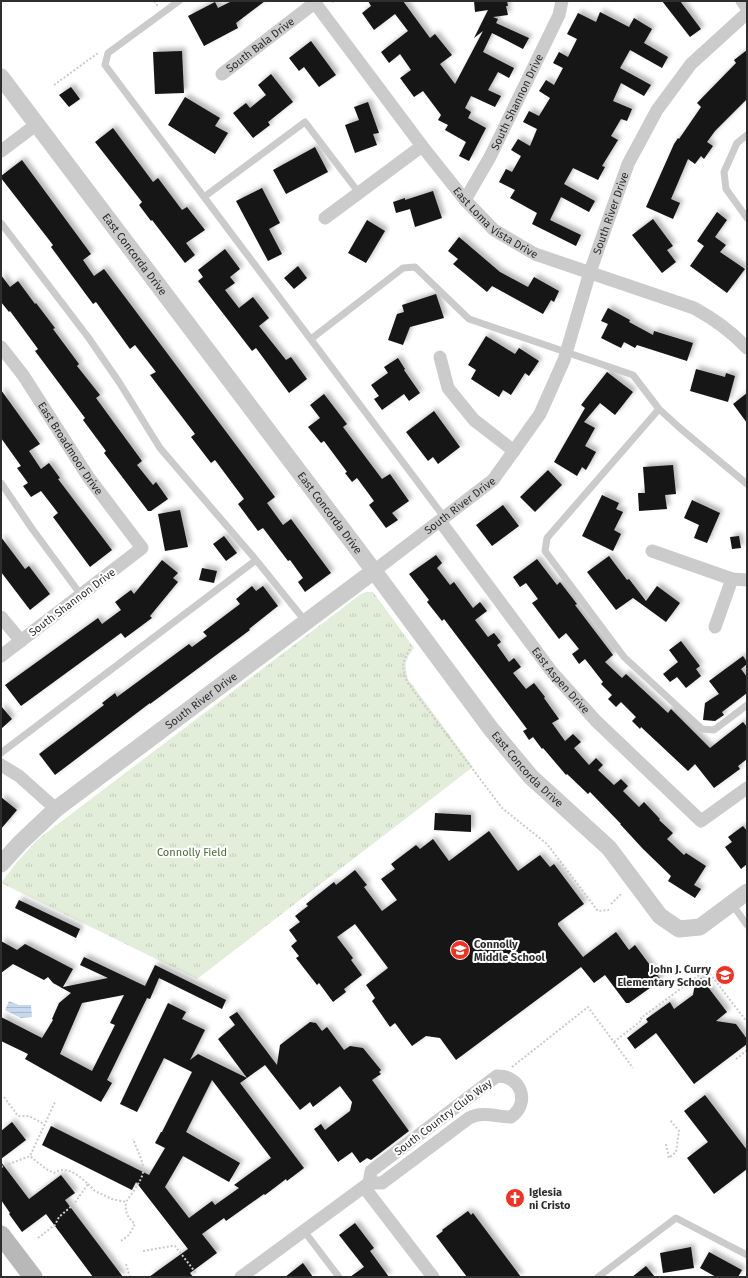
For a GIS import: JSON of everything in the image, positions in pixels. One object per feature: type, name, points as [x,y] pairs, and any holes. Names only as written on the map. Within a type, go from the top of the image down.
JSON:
[{"type":"main road","points":[[1,1235],[32,1277]]},
{"type":"street","name":"South Shannon Drive","points":[[465,200],[494,150],[559,15],[562,1]]},
{"type":"street","points":[[742,1],[747,8]]},
{"type":"street","name":"East Loma Vista Drive","points":[[315,2],[422,146],[465,200],[494,230],[535,254],[694,308],[715,320],[735,335],[747,348]]},
{"type":"street","name":"South Bala Drive","points":[[222,74],[315,2]]},
{"type":"street","name":"South River Drive","points":[[3,858],[56,809],[493,480],[540,414],[564,360],[590,272],[628,164],[657,110],[691,64],[747,13]]},
{"type":"street","name":"East Concorda Drive","points":[[1,77],[374,571],[491,729],[531,777],[609,848],[660,916],[679,929],[700,927],[731,903]]},
{"type":"street","points":[[1,151],[37,124]]},
{"type":"street","points":[[325,218],[422,146]]},
{"type":"street","name":"East Broadmoor Drive","points":[[1,347],[23,375],[89,478],[142,548]]},
{"type":"street","points":[[440,357],[448,388],[474,420],[514,451]]},
{"type":"street","name":"East Aspen Drive","points":[[442,519],[552,672],[596,721],[701,821],[747,788]]},
{"type":"street","name":"South Shannon Drive","points":[[1,656],[142,548]]},
{"type":"street","points":[[652,551],[732,579],[747,580]]},
{"type":"street","points":[[715,627],[732,579]]},
{"type":"street","points":[[1,617],[21,641]]},
{"type":"street","points":[[1,765],[19,776],[56,809]]},
{"type":"street","points":[[731,903],[747,892]]},
{"type":"street","name":"South Country Club Way","points":[[244,1276],[366,1185],[382,1183],[469,1118],[475,1115],[485,1114],[512,1117],[516,1114],[521,1105],[522,1096],[518,1086],[512,1078],[505,1075],[497,1076],[371,1172],[366,1185]]},
{"type":"street","points":[[366,1185],[432,1277]]},
{"type":"lane","points":[[179,1],[108,53],[105,65],[311,339],[442,519]]},
{"type":"lane","points":[[204,197],[306,122],[359,193]]},
{"type":"lane","points":[[747,135],[737,143],[724,172],[726,189],[747,218]]},
{"type":"lane","points":[[1,223],[88,337],[119,382],[160,448],[256,560],[306,622]]},
{"type":"lane","points":[[311,339],[404,268],[415,267],[469,319],[632,375],[659,409],[747,484]]},
{"type":"lane","points":[[659,409],[547,538],[545,551],[624,657],[702,729],[714,730],[747,705]]},
{"type":"lane","points":[[1,483],[33,530],[81,595]]},
{"type":"lane","points":[[1,753],[256,560]]},
{"type":"lane","points":[[731,903],[747,925]]},
{"type":"lane","points":[[598,1277],[676,1218],[747,1255]]},
{"type":"lane","points":[[304,1231],[339,1277]]},
{"type":"path","points":[[410,649],[404,658],[402,668],[407,682],[502,808],[547,844],[598,911],[609,910]]},
{"type":"path","points":[[611,904],[622,893]]},
{"type":"path","points":[[614,1042],[642,1020],[641,1018],[706,970],[747,1022]]},
{"type":"path","points":[[512,1067],[588,1008],[633,1068]]},
{"type":"path","points":[[736,1059],[747,1050]]},
{"type":"path","points":[[4,1097],[18,1116],[29,1116],[44,1124]]},
{"type":"path","points":[[1,1167],[30,1156],[55,1102]]},
{"type":"path","points":[[666,1144],[669,1158],[676,1152],[679,1131],[670,1120]]},
{"type":"path","points":[[121,1241],[129,1235],[135,1224],[129,1219],[125,1210],[126,1202],[144,1172],[141,1159],[133,1139]]},
{"type":"path","points":[[30,1156],[46,1169],[54,1172],[59,1170],[68,1170],[77,1174],[95,1191],[112,1199],[126,1202]]},
{"type":"path","points":[[38,1238],[55,1225],[59,1217],[74,1204],[88,1184]]},
{"type":"path","points":[[143,1251],[175,1246],[196,1273]]},
{"type":"path","points":[[126,1264],[130,1277]]},
{"type":"green space","name":"Connolly Field","points":[[373,592],[414,648],[406,662],[408,679],[473,767],[197,979],[1,883],[17,862],[37,840],[361,594]]},
{"type":"water","points":[[9,1001],[19,1005],[31,1005],[32,1017],[21,1018],[5,1010]]},
{"type":"building","points":[[232,1],[265,1],[236,23],[238,28],[204,46],[188,16],[215,2],[218,8]]},
{"type":"building","points":[[368,1],[403,1],[430,38],[435,34],[452,55],[440,64],[455,84],[483,31],[474,38],[488,10],[475,12],[474,1],[507,1],[508,6],[506,6],[508,15],[493,17],[498,19],[496,23],[529,38],[523,49],[492,33],[483,52],[514,68],[509,78],[498,72],[488,90],[501,96],[495,107],[471,96],[465,108],[471,112],[468,118],[486,128],[469,161],[459,156],[466,142],[445,130],[448,125],[438,120],[441,115],[423,91],[414,97],[400,78],[411,70],[400,54],[389,63],[381,52],[408,31],[395,14],[374,30],[362,13],[371,6]]},
{"type":"building","points":[[662,1],[680,1],[701,29],[690,37]]},
{"type":"building","points":[[600,12],[629,27],[634,18],[652,29],[644,43],[668,57],[662,68],[630,50],[620,68],[651,85],[644,96],[621,83],[613,101],[632,109],[627,121],[621,119],[611,136],[618,140],[602,166],[605,167],[598,180],[573,168],[564,184],[595,201],[589,212],[561,197],[550,220],[581,235],[576,246],[532,224],[537,213],[510,198],[515,190],[499,182],[506,169],[512,172],[521,156],[511,150],[518,139],[530,146],[537,129],[523,122],[529,111],[539,116],[550,98],[539,91],[546,80],[554,85],[563,68],[553,63],[559,52],[568,57],[577,39],[567,34],[578,13],[596,22]]},
{"type":"building","points":[[311,41],[336,75],[319,87],[304,67],[299,71],[289,58]]},
{"type":"building","points":[[747,50],[747,99],[715,131],[707,142],[713,146],[704,159],[701,156],[695,164],[688,159],[671,199],[680,203],[673,219],[646,207],[674,144],[701,107],[697,103],[736,63],[734,60]]},
{"type":"building","points":[[182,51],[184,93],[155,94],[153,52]]},
{"type":"building","points":[[271,74],[293,102],[268,122],[270,125],[253,138],[233,113],[246,103],[250,108],[266,95],[258,85]]},
{"type":"building","points":[[71,87],[80,99],[69,107],[59,95]]},
{"type":"building","points":[[185,97],[220,118],[215,126],[228,133],[215,154],[168,125]]},
{"type":"building","points":[[368,102],[379,133],[373,134],[377,145],[355,153],[345,125],[359,120],[354,107]]},
{"type":"building","points":[[113,128],[153,182],[158,178],[182,210],[187,207],[205,230],[186,243],[195,255],[185,263],[139,205],[142,202],[95,142]]},
{"type":"building","points":[[315,147],[328,172],[286,194],[273,170]]},
{"type":"building","points":[[22,160],[91,254],[83,260],[94,276],[104,269],[275,497],[267,503],[283,525],[291,519],[331,573],[305,592],[298,582],[303,578],[290,560],[288,561],[263,528],[258,531],[238,504],[244,499],[215,460],[211,463],[191,437],[195,434],[150,375],[156,372],[135,345],[130,349],[96,302],[93,304],[51,247],[53,245],[1,178],[1,176]]},
{"type":"building","points":[[262,188],[280,223],[269,229],[282,254],[268,261],[236,201]]},
{"type":"building","points":[[433,191],[442,218],[415,227],[410,209],[396,213],[393,202],[405,198],[405,200]]},
{"type":"building","points":[[717,212],[727,220],[715,237],[726,245],[720,252],[745,269],[727,293],[690,266],[704,246],[697,241]]},
{"type":"building","points":[[653,219],[673,246],[667,250],[676,262],[662,273],[632,235]]},
{"type":"building","points":[[367,220],[385,231],[366,263],[348,253]]},
{"type":"building","points":[[459,237],[500,272],[528,287],[534,277],[559,291],[554,302],[551,300],[543,314],[492,286],[487,292],[453,264],[458,259],[448,251]]},
{"type":"building","points":[[225,249],[240,269],[230,277],[235,283],[225,290],[239,308],[253,297],[269,318],[259,326],[286,360],[291,357],[307,379],[289,393],[256,348],[252,351],[198,281],[203,277],[198,270]]},
{"type":"building","points":[[298,266],[307,278],[294,289],[284,278]]},
{"type":"building","points":[[1,275],[10,287],[18,281],[55,328],[53,329],[79,364],[77,366],[100,395],[96,398],[142,461],[137,465],[153,485],[156,482],[168,499],[151,511],[148,511],[104,453],[106,451],[83,420],[85,418],[35,351],[38,349],[10,311],[9,312],[1,302]]},
{"type":"building","points":[[436,294],[444,318],[410,327],[403,345],[388,340],[397,314],[404,312],[402,305]]},
{"type":"building","points":[[608,308],[630,320],[629,322],[653,335],[654,331],[693,343],[687,361],[637,345],[635,348],[624,342],[621,348],[601,338],[608,324],[601,321]]},
{"type":"building","points":[[486,336],[515,354],[519,348],[539,361],[529,376],[525,373],[511,395],[503,390],[499,397],[471,379],[476,370],[468,365]]},
{"type":"building","points":[[398,358],[405,369],[404,370],[420,393],[409,401],[404,394],[382,410],[374,399],[379,396],[371,385],[388,373],[384,367]]},
{"type":"building","points":[[696,369],[725,377],[726,373],[735,376],[728,402],[690,391]]},
{"type":"building","points":[[607,372],[633,392],[615,415],[600,403],[584,422],[595,428],[585,446],[596,452],[586,470],[582,467],[577,476],[554,462],[585,408],[581,405]]},
{"type":"building","points":[[1,390],[40,444],[29,451],[41,469],[49,463],[60,478],[58,479],[112,550],[90,567],[53,517],[58,513],[41,491],[31,497],[23,486],[28,483],[17,468],[21,466],[1,438]]},
{"type":"building","points":[[747,393],[747,423],[733,404]]},
{"type":"building","points":[[324,394],[347,424],[343,427],[382,479],[390,474],[409,501],[392,513],[398,520],[386,528],[369,505],[374,501],[357,478],[352,482],[345,473],[347,472],[324,441],[321,443],[308,427],[320,418],[310,405]]},
{"type":"building","points":[[434,411],[460,447],[438,464],[433,457],[428,461],[406,432]]},
{"type":"building","points":[[673,465],[676,494],[665,495],[667,509],[639,511],[638,493],[645,493],[643,467]]},
{"type":"building","points":[[548,470],[562,485],[535,512],[520,497]]},
{"type":"building","points":[[602,495],[619,503],[616,509],[623,512],[614,530],[621,534],[613,551],[582,536]]},
{"type":"building","points":[[692,500],[720,513],[707,543],[694,538],[699,525],[684,518]]},
{"type":"building","points":[[503,505],[519,526],[492,546],[476,525]]},
{"type":"building","points":[[180,510],[188,547],[165,551],[158,514]]},
{"type":"building","points":[[224,536],[237,553],[226,561],[213,544]]},
{"type":"building","points":[[739,536],[741,548],[732,549],[730,537]]},
{"type":"building","points":[[1,537],[25,569],[29,566],[50,594],[30,610],[1,572]]},
{"type":"building","points":[[436,555],[442,563],[437,568],[450,585],[454,582],[473,608],[480,602],[487,611],[475,620],[488,637],[494,633],[501,642],[497,645],[509,662],[514,658],[521,667],[513,673],[526,689],[534,683],[545,697],[544,698],[559,719],[552,723],[565,741],[573,734],[581,742],[574,748],[589,765],[596,758],[603,765],[598,770],[614,785],[621,779],[628,786],[623,791],[639,807],[644,802],[660,819],[659,820],[673,833],[667,839],[684,855],[686,853],[706,866],[694,885],[701,889],[695,898],[668,881],[671,876],[643,849],[590,792],[588,794],[567,774],[566,775],[533,737],[529,740],[523,731],[527,729],[444,619],[442,621],[427,602],[429,600],[409,574]]},
{"type":"building","points":[[609,556],[627,580],[629,579],[646,601],[657,586],[680,603],[666,622],[633,598],[616,610],[587,572]]},
{"type":"building","points":[[537,559],[557,585],[560,582],[577,604],[575,605],[613,655],[605,662],[622,678],[626,674],[668,713],[671,709],[710,748],[743,722],[747,727],[747,759],[738,766],[740,769],[714,788],[695,764],[688,771],[641,727],[640,729],[632,721],[636,717],[621,702],[616,707],[608,699],[612,695],[601,684],[603,682],[585,659],[579,664],[572,654],[579,649],[566,633],[559,639],[532,603],[538,599],[526,583],[520,587],[513,577]]},
{"type":"building","points":[[162,560],[178,573],[173,578],[178,582],[150,616],[152,618],[125,638],[121,633],[21,706],[5,685],[98,618],[102,624],[121,610],[115,602],[131,590],[134,594]]},
{"type":"building","points":[[202,568],[217,571],[214,583],[199,580]]},
{"type":"building","points":[[252,586],[256,591],[263,586],[278,606],[249,629],[250,630],[55,775],[39,754],[104,705],[102,703],[115,693],[117,697],[189,644],[192,647],[207,636],[203,632],[240,604],[236,599]]},
{"type":"building","points":[[681,641],[700,666],[696,669],[701,676],[686,688],[677,677],[670,682],[663,674],[678,662],[669,650]]},
{"type":"building","points":[[743,656],[747,664],[741,669],[747,677],[747,693],[722,712],[724,715],[715,721],[703,720],[705,703],[719,694],[709,681]]},
{"type":"building","points":[[1,706],[12,719],[1,729]]},
{"type":"building","points":[[1,797],[17,810],[1,829]]},
{"type":"building","points":[[435,813],[471,815],[471,832],[434,830]]},
{"type":"building","points":[[743,826],[747,831],[747,864],[741,869],[725,847],[732,842],[728,837]]},
{"type":"building","points":[[489,831],[518,871],[540,855],[550,867],[554,864],[584,904],[558,923],[583,957],[616,932],[629,950],[635,945],[661,980],[629,1003],[626,1003],[605,975],[594,983],[581,967],[456,1060],[440,1038],[426,1036],[412,1046],[395,1023],[390,1027],[372,1001],[375,998],[366,985],[388,968],[355,924],[337,937],[353,958],[351,960],[362,975],[344,989],[346,992],[333,1002],[319,983],[317,985],[296,958],[299,956],[291,946],[297,941],[289,930],[300,922],[295,916],[308,906],[306,904],[334,882],[336,885],[355,870],[367,885],[364,887],[382,911],[397,900],[381,879],[395,869],[391,864],[416,845],[420,849],[433,839],[449,861]]},
{"type":"building","points":[[19,900],[80,929],[76,938],[15,908]]},
{"type":"building","points":[[1,941],[17,950],[25,944],[73,969],[63,987],[108,978],[80,965],[84,957],[145,986],[155,965],[226,1000],[222,1009],[159,978],[150,999],[147,998],[107,1080],[112,1083],[101,1102],[25,1059],[28,1054],[1,1041],[1,1017],[42,1038],[53,1020],[52,1019],[59,1003],[71,993],[53,983],[48,977],[44,980],[13,964],[1,973]],"holes":[[[124,995],[110,1023],[115,1025],[92,1071],[60,1054],[82,1003]]]},
{"type":"building","points":[[701,978],[727,1012],[716,1021],[736,1024],[747,1039],[747,1044],[694,1084],[656,1033],[635,1049],[627,1038],[648,1022],[646,1019],[670,1002],[674,1009],[693,995],[695,983]]},
{"type":"building","points":[[168,1003],[186,1012],[182,1019],[205,1030],[190,1060],[198,1054],[247,1078],[240,1083],[304,1168],[226,1221],[224,1218],[202,1234],[217,1253],[190,1273],[193,1277],[149,1277],[188,1249],[136,1182],[132,1190],[42,1145],[51,1126],[149,1175],[165,1148],[155,1143],[192,1072],[164,1058],[137,1112],[120,1104]],"holes":[[[212,1080],[271,1158],[234,1185],[239,1188],[215,1205],[212,1201],[189,1218],[165,1187],[183,1156],[229,1182],[240,1163],[186,1132]]]},
{"type":"building","points":[[237,1012],[277,1065],[280,1045],[310,1022],[316,1023],[322,1031],[327,1027],[344,1050],[350,1046],[363,1048],[381,1070],[379,1072],[381,1074],[372,1080],[409,1131],[371,1160],[367,1158],[360,1163],[352,1152],[338,1162],[314,1129],[321,1124],[325,1130],[350,1111],[352,1102],[340,1086],[313,1107],[310,1102],[300,1110],[265,1065],[247,1078],[218,1039],[235,1025],[229,1017]]},
{"type":"building","points":[[705,1095],[747,1150],[747,1169],[714,1194],[687,1158],[708,1142],[684,1111]]},
{"type":"building","points":[[12,1122],[26,1140],[1,1159],[1,1131]]},
{"type":"building","points":[[1,1162],[29,1199],[61,1175],[75,1193],[65,1200],[123,1277],[93,1277],[46,1214],[22,1232],[1,1200]]},
{"type":"building","points":[[468,1211],[471,1215],[473,1213],[521,1277],[467,1277],[436,1236]]},
{"type":"building","points":[[355,1223],[374,1248],[370,1251],[389,1277],[350,1277],[364,1267],[339,1235]]},
{"type":"building","points":[[691,1247],[694,1268],[663,1273],[660,1253]]},
{"type":"building","points":[[709,1252],[742,1270],[738,1277],[716,1277],[700,1268]]},
{"type":"building","points":[[303,1263],[313,1277],[285,1277]]},
{"type":"building","points":[[646,1266],[655,1277],[632,1277]]},
{"type":"place","name":"Connolly Middle School","points":[[460,950]]},
{"type":"place","name":"John J. Curry Elementary School","points":[[725,975]]},
{"type":"place","name":"Iglesia ni Cristo","points":[[515,1198]]}]
